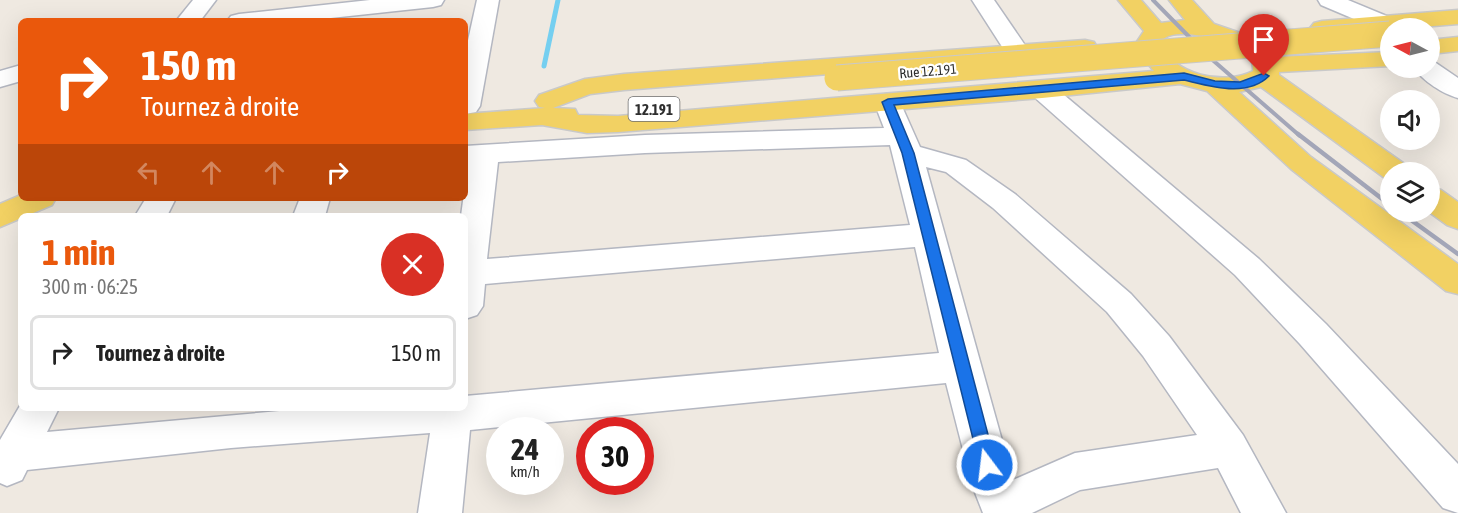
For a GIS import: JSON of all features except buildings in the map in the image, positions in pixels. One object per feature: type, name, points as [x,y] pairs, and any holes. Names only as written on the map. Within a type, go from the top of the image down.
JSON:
[{"type":"main road","points":[[1129,0],[1152,38],[1150,53],[1156,60],[1184,76],[1215,84],[1248,84],[1266,71],[1380,60]]},
{"type":"main road","points":[[1180,0],[1205,28]]},
{"type":"main road","points":[[1440,20],[1458,17]]},
{"type":"main road","points":[[546,109],[585,87],[624,82],[1017,51],[1152,38],[1177,27],[1205,28],[1236,38],[1258,50],[1266,71],[1383,162]]},
{"type":"main road","points":[[1236,38],[1380,28]]},
{"type":"main road","name":"Rue 12.191","points":[[840,86],[1380,29]]},
{"type":"main road","points":[[1440,30],[1458,29]]},
{"type":"main road","name":"Rue 12.191","points":[[468,111],[546,109],[840,86],[1380,51]]},
{"type":"main road","points":[[546,109],[587,125],[618,124],[1042,90],[1184,76]]},
{"type":"main road","points":[[1215,84],[1301,163],[1458,282]]},
{"type":"main road","points":[[0,199],[18,192]]},
{"type":"main road","points":[[0,216],[35,201]]},
{"type":"main road","points":[[1440,204],[1458,218]]},
{"type":"street","points":[[191,18],[206,0]]},
{"type":"street","points":[[267,18],[433,0]]},
{"type":"street","points":[[468,101],[488,0]]},
{"type":"street","points":[[983,0],[1017,51]]},
{"type":"street","points":[[1329,0],[1380,25]]},
{"type":"street","points":[[1444,56],[1458,90]]},
{"type":"street","points":[[0,79],[18,73]]},
{"type":"street","points":[[1042,90],[1247,267],[1313,334],[1458,494]]},
{"type":"street","points":[[888,102],[904,145],[993,485],[1003,509],[1075,472],[1229,448]]},
{"type":"street","points":[[468,281],[474,154],[645,144],[904,145],[956,166],[1004,201],[1119,303],[1156,346],[1229,448],[1264,513]]},
{"type":"street","points":[[469,273],[928,235]]},
{"type":"street","points":[[468,411],[961,366]]},
{"type":"street","points":[[4,465],[37,411]]},
{"type":"street","points":[[4,465],[235,419],[452,412],[440,513]]},
{"type":"waterway","points":[[544,66],[558,0]]},
{"type":"railway","points":[[1153,0],[1208,56],[1300,136]]},
{"type":"railway","points":[[1298,134],[1380,197]]},
{"type":"railway","points":[[1414,222],[1458,254]]},
{"type":"route","points":[[987,465],[908,153],[888,102],[1184,76],[1228,86],[1254,82],[1264,76]]}]
